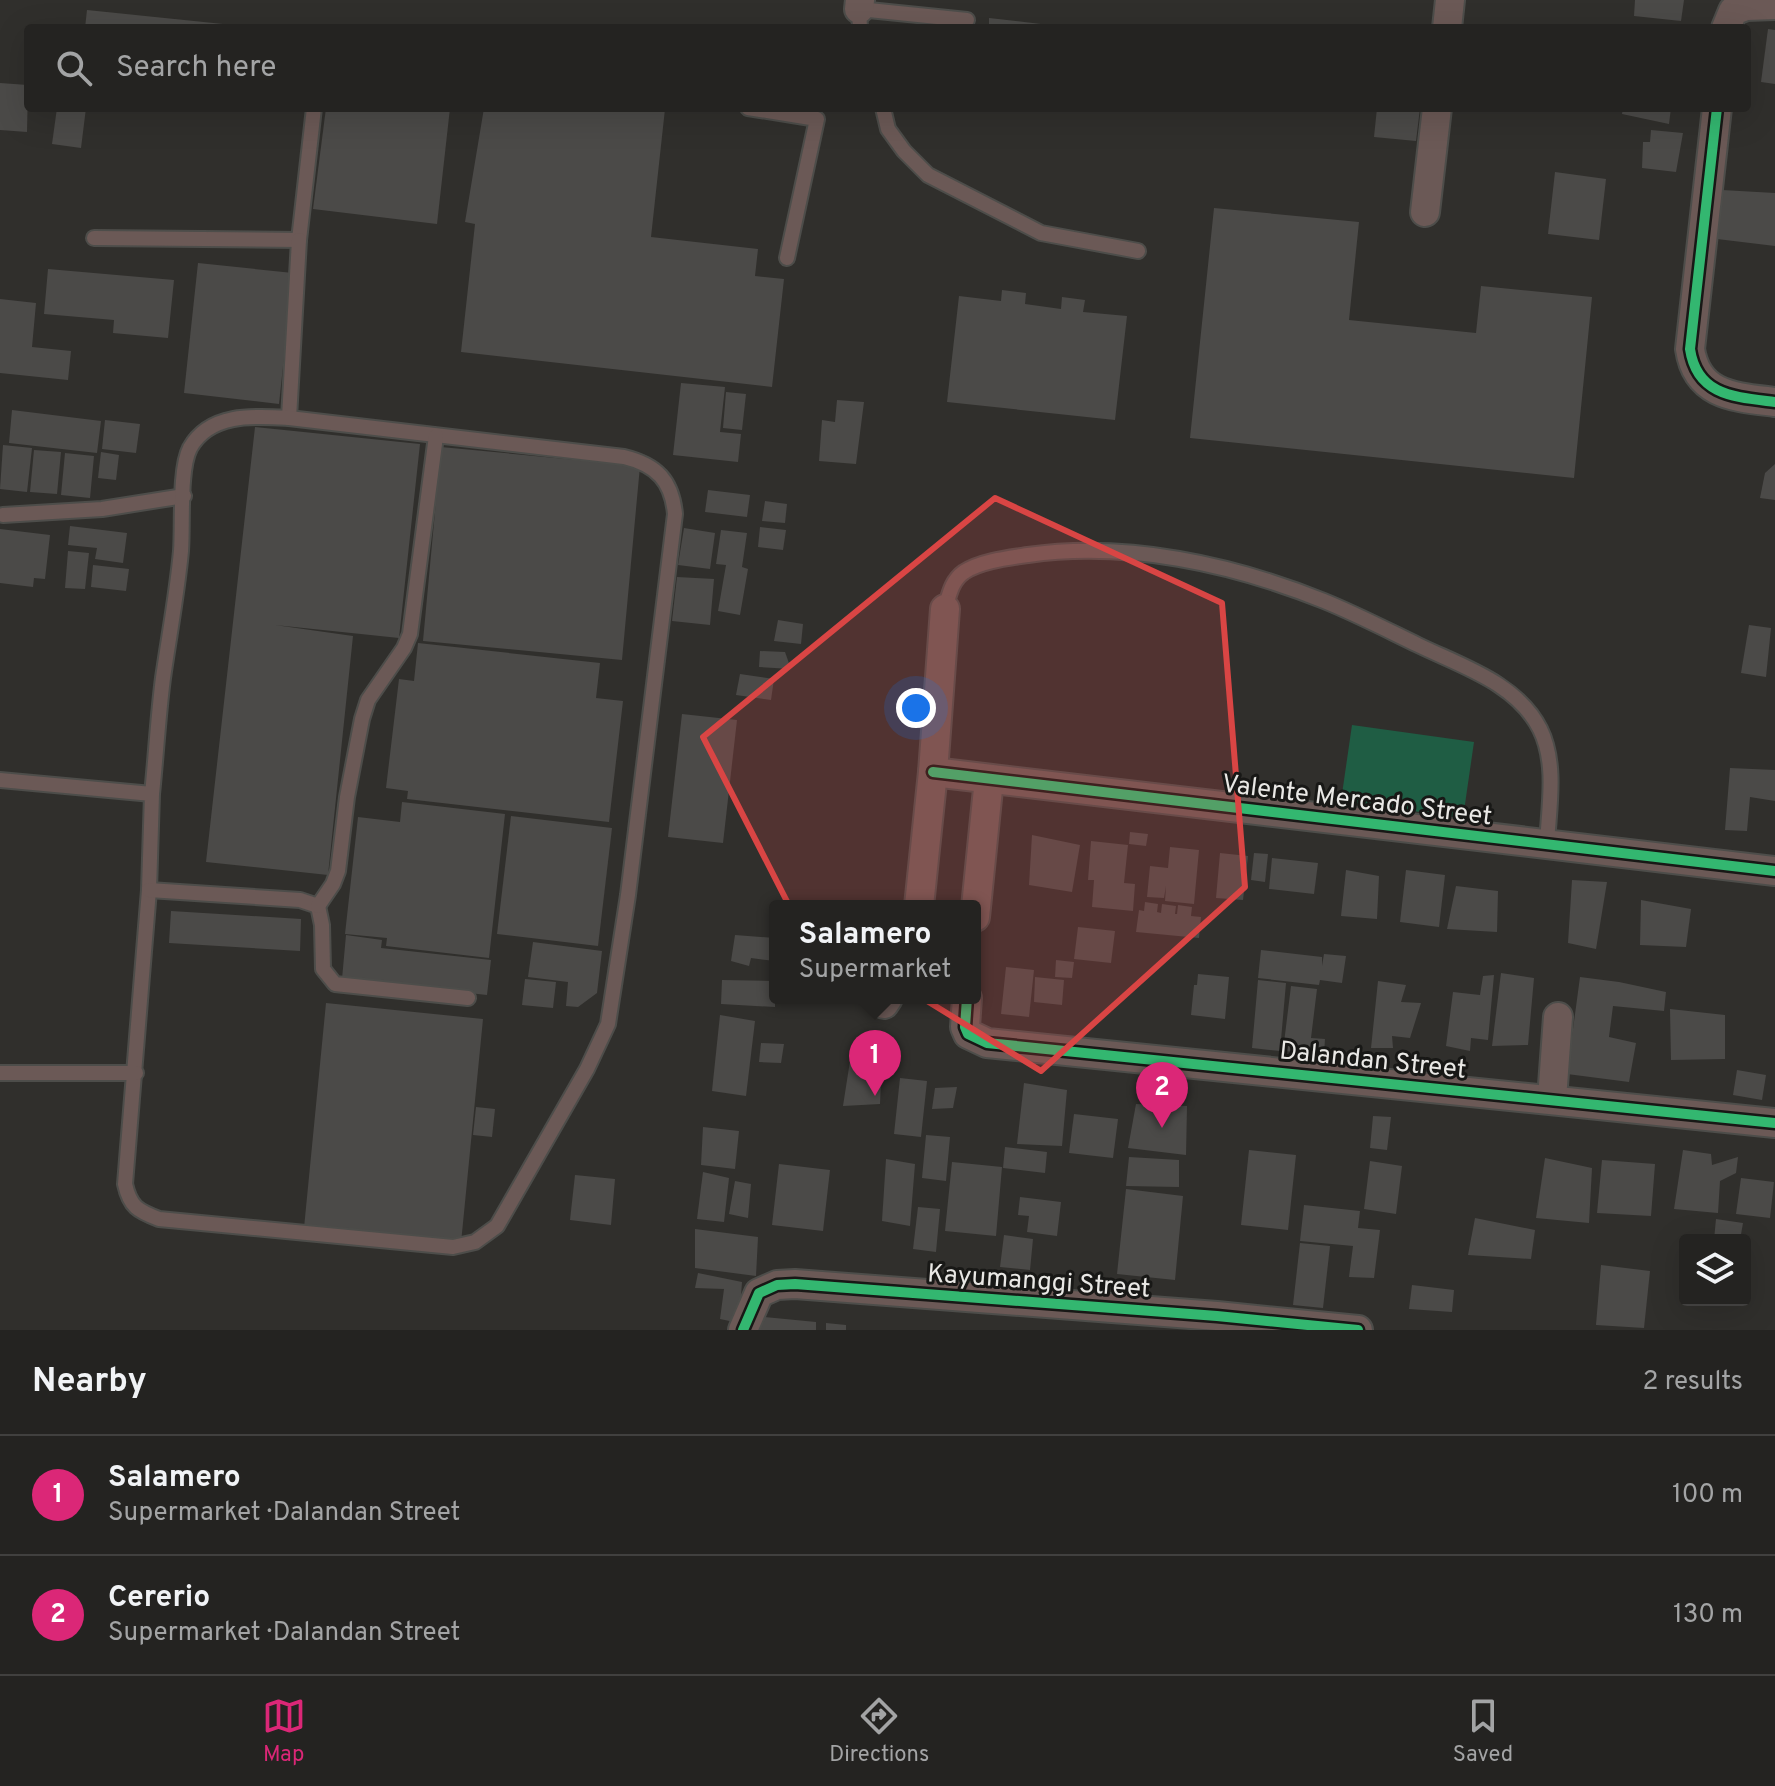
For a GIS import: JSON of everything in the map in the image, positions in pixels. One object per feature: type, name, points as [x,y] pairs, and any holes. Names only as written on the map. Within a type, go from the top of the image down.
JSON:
[{"type":"street","points":[[1447,24],[1450,0]]},
{"type":"street","points":[[1728,24],[1733,11],[1746,6],[1775,5]]},
{"type":"street","points":[[1425,212],[1437,112]]},
{"type":"street","points":[[1717,112],[1690,349],[1693,367],[1707,385],[1735,397],[1775,402]]},
{"type":"street","points":[[920,900],[945,609]]},
{"type":"street","name":"Valente Mercado Street","points":[[933,772],[1775,871]]},
{"type":"street","points":[[977,900],[989,779]]},
{"type":"street","name":"Dalandan Street","points":[[967,1004],[965,1027],[968,1034],[987,1043],[1775,1123]]},
{"type":"street","points":[[1552,1099],[1558,1017]]},
{"type":"street","name":"Kayumanggi Street","points":[[743,1330],[759,1293],[777,1285],[795,1284],[1217,1316],[1358,1330]]},
{"type":"lane","points":[[860,12],[967,20]]},
{"type":"lane","points":[[289,418],[299,240],[314,112]]},
{"type":"lane","points":[[884,112],[888,129],[928,175],[1041,233],[1138,251]]},
{"type":"lane","points":[[787,258],[818,113]]},
{"type":"lane","points":[[94,238],[299,240]]},
{"type":"lane","points":[[246,416],[289,418],[436,436],[634,459],[643,462],[666,482],[673,494],[675,514],[628,895],[608,1024],[587,1069],[497,1226],[475,1242],[453,1247],[174,1221],[139,1212],[130,1203],[125,1184],[149,890],[152,794],[163,681],[180,564],[185,468],[190,448],[203,433],[220,423],[246,416]]},
{"type":"lane","points":[[436,436],[410,634],[404,648],[368,700],[347,797],[338,871],[318,906],[322,925],[323,969],[335,984],[468,998]]},
{"type":"lane","points":[[3,515],[102,509],[184,496]]},
{"type":"lane","points":[[945,609],[951,587],[963,572],[1011,557],[1050,552],[1150,555],[1209,564],[1326,602],[1495,682],[1521,703],[1540,730],[1548,756],[1551,785],[1547,843]]},
{"type":"lane","points":[[0,780],[152,794]]},
{"type":"lane","points":[[149,890],[300,900],[318,906]]},
{"type":"lane","points":[[0,1073],[136,1073]]},
{"type":"highlighted area","points":[[995,498],[1222,603],[1245,887],[1041,1071],[797,921],[703,737]]},
{"type":"green space","points":[[1352,725],[1474,742],[1463,818],[1341,801]]},
{"type":"building","points":[[1635,0],[1684,0],[1681,21],[1634,16]]},
{"type":"building","points":[[87,10],[223,24],[85,24]]},
{"type":"building","points":[[989,18],[1041,24],[989,24]]},
{"type":"building","points":[[1768,29],[1775,30],[1775,84],[1761,82]]},
{"type":"building","points":[[0,83],[24,85],[27,132],[0,130]]},
{"type":"building","points":[[56,112],[86,112],[81,148],[52,144]]},
{"type":"building","points":[[325,112],[450,112],[437,224],[313,209]]},
{"type":"building","points":[[483,112],[665,112],[651,237],[758,249],[755,276],[784,279],[772,387],[461,352],[475,224],[465,222]]},
{"type":"building","points":[[1377,112],[1420,112],[1416,141],[1374,137]]},
{"type":"building","points":[[1622,112],[1670,112],[1669,124]]},
{"type":"building","points":[[1651,130],[1683,133],[1676,172],[1642,168],[1643,142],[1650,142]]},
{"type":"building","points":[[1555,172],[1606,179],[1599,240],[1548,234]]},
{"type":"building","points":[[1722,190],[1775,193],[1775,246],[1717,239]]},
{"type":"building","points":[[1214,208],[1359,222],[1349,320],[1476,333],[1481,286],[1592,297],[1574,478],[1190,438]]},
{"type":"building","points":[[198,263],[293,273],[279,404],[184,393]]},
{"type":"building","points":[[48,269],[174,280],[168,338],[113,333],[114,320],[44,314]]},
{"type":"building","points":[[1002,290],[1026,293],[1025,304],[1061,309],[1062,297],[1085,300],[1083,312],[1127,316],[1115,420],[947,402],[959,296],[1001,301]]},
{"type":"building","points":[[0,299],[36,303],[32,347],[71,351],[68,380],[0,373]]},
{"type":"building","points":[[681,383],[725,387],[720,432],[741,434],[738,462],[673,455]]},
{"type":"building","points":[[726,392],[746,394],[742,430],[723,428]]},
{"type":"building","points":[[837,400],[864,402],[856,464],[819,461],[822,420],[835,422]]},
{"type":"building","points":[[12,410],[101,421],[97,453],[9,443]]},
{"type":"building","points":[[105,420],[140,424],[136,453],[102,449]]},
{"type":"building","points":[[255,427],[420,444],[399,638],[275,625],[353,636],[328,875],[206,862]]},
{"type":"building","points":[[3,445],[32,448],[27,492],[0,489]]},
{"type":"building","points":[[441,447],[640,466],[622,660],[423,641]]},
{"type":"building","points":[[34,450],[61,452],[57,494],[30,492]]},
{"type":"building","points":[[101,452],[119,455],[116,480],[98,478]]},
{"type":"building","points":[[65,453],[94,456],[90,498],[61,495]]},
{"type":"building","points":[[1775,464],[1775,500],[1760,498],[1765,473]]},
{"type":"building","points":[[708,490],[750,495],[747,517],[705,512]]},
{"type":"building","points":[[765,501],[787,504],[785,523],[762,521]]},
{"type":"building","points":[[70,526],[127,533],[123,563],[95,559],[97,548],[68,545]]},
{"type":"building","points":[[760,527],[786,530],[783,550],[758,547]]},
{"type":"building","points":[[684,528],[715,533],[710,569],[678,565]]},
{"type":"building","points":[[0,529],[50,535],[45,579],[34,578],[33,587],[0,583]]},
{"type":"building","points":[[721,530],[747,533],[742,567],[748,569],[740,615],[718,611],[726,565],[716,564]]},
{"type":"building","points":[[68,551],[89,553],[85,589],[65,588]]},
{"type":"building","points":[[93,565],[129,569],[126,591],[91,587]]},
{"type":"building","points":[[677,577],[714,579],[710,625],[672,621]]},
{"type":"building","points":[[778,620],[803,624],[801,644],[774,641]]},
{"type":"building","points":[[1749,625],[1771,628],[1766,677],[1741,673]]},
{"type":"building","points":[[418,643],[600,663],[596,698],[623,701],[609,822],[407,799],[408,791],[386,788],[399,679],[414,681]]},
{"type":"building","points":[[760,651],[785,652],[791,669],[759,667]]},
{"type":"building","points":[[740,674],[774,679],[771,700],[736,695]]},
{"type":"building","points":[[682,714],[737,720],[723,843],[668,837]]},
{"type":"building","points":[[1730,768],[1775,770],[1775,801],[1750,797],[1747,831],[1725,830]]},
{"type":"building","points":[[402,802],[505,814],[489,958],[386,946],[387,938],[345,934],[358,817],[400,822]]},
{"type":"building","points":[[511,816],[612,828],[598,946],[497,934]]},
{"type":"building","points":[[1130,832],[1148,834],[1146,846],[1129,844]]},
{"type":"building","points":[[1032,835],[1080,845],[1072,892],[1029,885]]},
{"type":"building","points":[[1091,841],[1128,845],[1124,883],[1135,884],[1133,911],[1092,907],[1094,880],[1088,880]]},
{"type":"building","points":[[1170,847],[1199,850],[1194,904],[1165,901],[1166,886],[1164,898],[1147,897],[1150,866],[1168,868]]},
{"type":"building","points":[[1220,853],[1248,856],[1243,900],[1216,898]]},
{"type":"building","points":[[1254,853],[1268,854],[1265,882],[1251,880]]},
{"type":"building","points":[[1272,858],[1318,863],[1314,894],[1269,889]]},
{"type":"building","points":[[1346,870],[1379,876],[1377,919],[1341,916]]},
{"type":"building","points":[[1406,870],[1445,875],[1439,927],[1400,922]]},
{"type":"building","points":[[1572,880],[1607,882],[1596,949],[1568,943]]},
{"type":"building","points":[[1456,886],[1498,891],[1497,932],[1447,929]]},
{"type":"building","points":[[1641,900],[1691,909],[1686,947],[1640,945]]},
{"type":"building","points":[[1145,902],[1158,904],[1157,912],[1161,913],[1162,904],[1176,906],[1175,914],[1178,905],[1192,907],[1191,916],[1201,917],[1199,938],[1136,932],[1139,910],[1144,911]]},
{"type":"building","points":[[171,911],[301,919],[300,951],[169,943]]},
{"type":"building","points":[[1078,927],[1115,931],[1111,963],[1074,959]]},
{"type":"building","points":[[346,935],[382,940],[381,948],[491,960],[487,995],[342,979]]},
{"type":"building","points":[[735,935],[769,938],[769,960],[751,958],[749,966],[731,961]]},
{"type":"building","points":[[533,942],[602,951],[597,993],[578,1007],[566,1006],[568,982],[528,977]]},
{"type":"building","points":[[1261,950],[1322,957],[1322,966],[1324,954],[1346,956],[1342,983],[1320,980],[1319,985],[1258,978]]},
{"type":"building","points":[[1056,960],[1074,962],[1072,978],[1055,977]]},
{"type":"building","points":[[1006,967],[1034,970],[1029,1017],[1001,1014]]},
{"type":"building","points":[[1501,973],[1534,978],[1528,1045],[1492,1046]]},
{"type":"building","points":[[1198,974],[1229,977],[1225,1019],[1191,1015]]},
{"type":"building","points":[[1494,975],[1488,1040],[1471,1038],[1470,1051],[1446,1046],[1453,992],[1480,995],[1483,976]]},
{"type":"building","points":[[1035,977],[1064,980],[1062,1005],[1034,1002]]},
{"type":"building","points":[[1580,977],[1666,992],[1664,1011],[1613,1006],[1609,1037],[1636,1043],[1629,1082],[1567,1074]]},
{"type":"building","points":[[525,979],[556,982],[553,1008],[522,1005]]},
{"type":"building","points":[[722,980],[769,981],[769,1004],[775,1004],[775,1007],[721,1004]]},
{"type":"building","points":[[1258,980],[1286,983],[1280,1051],[1252,1048]]},
{"type":"building","points":[[1378,981],[1406,985],[1401,1002],[1421,1003],[1410,1038],[1392,1036],[1393,1048],[1371,1048]]},
{"type":"building","points":[[1291,986],[1317,989],[1311,1038],[1325,1039],[1324,1054],[1283,1051]]},
{"type":"building","points":[[326,1003],[483,1019],[461,1243],[304,1228]]},
{"type":"building","points":[[1670,1009],[1725,1015],[1725,1059],[1671,1060]]},
{"type":"building","points":[[720,1015],[755,1021],[746,1096],[712,1091]]},
{"type":"building","points":[[761,1043],[784,1044],[781,1063],[759,1062]]},
{"type":"building","points":[[850,1061],[882,1061],[880,1104],[843,1106]]},
{"type":"building","points":[[1737,1070],[1766,1075],[1762,1100],[1733,1095]]},
{"type":"building","points":[[900,1078],[927,1081],[921,1137],[894,1134]]},
{"type":"building","points":[[1024,1083],[1067,1090],[1062,1146],[1017,1144]]},
{"type":"building","points":[[957,1087],[953,1108],[932,1109],[935,1088]]},
{"type":"building","points":[[1136,1104],[1187,1106],[1186,1155],[1128,1148]]},
{"type":"building","points":[[476,1107],[495,1109],[492,1137],[473,1135]]},
{"type":"building","points":[[1074,1114],[1118,1119],[1113,1158],[1069,1153]]},
{"type":"building","points":[[1373,1116],[1391,1117],[1387,1150],[1370,1148]]},
{"type":"building","points":[[703,1127],[739,1131],[735,1169],[701,1165]]},
{"type":"building","points":[[926,1135],[950,1137],[946,1181],[922,1178]]},
{"type":"building","points":[[1005,1147],[1047,1152],[1045,1173],[1003,1168]]},
{"type":"building","points":[[1249,1150],[1296,1155],[1288,1230],[1241,1225]]},
{"type":"building","points":[[1683,1150],[1711,1154],[1712,1165],[1738,1157],[1736,1173],[1720,1181],[1718,1213],[1674,1209]]},
{"type":"building","points":[[1129,1157],[1179,1160],[1179,1187],[1126,1186]]},
{"type":"building","points":[[1545,1158],[1592,1168],[1589,1223],[1536,1218]]},
{"type":"building","points":[[886,1159],[915,1164],[910,1226],[882,1221]]},
{"type":"building","points":[[1602,1160],[1655,1164],[1651,1216],[1597,1213]]},
{"type":"building","points":[[1370,1161],[1402,1166],[1396,1214],[1364,1209]]},
{"type":"building","points":[[952,1162],[1002,1167],[996,1236],[945,1231]]},
{"type":"building","points":[[779,1164],[830,1170],[823,1231],[772,1225]]},
{"type":"building","points":[[703,1172],[729,1178],[724,1222],[697,1219]]},
{"type":"building","points":[[575,1175],[615,1179],[611,1225],[570,1220]]},
{"type":"building","points":[[1741,1178],[1774,1182],[1770,1218],[1736,1214]]},
{"type":"building","points":[[735,1181],[751,1184],[748,1218],[729,1214]]},
{"type":"building","points":[[1126,1189],[1183,1196],[1175,1280],[1117,1274]]},
{"type":"building","points":[[1020,1197],[1061,1202],[1057,1236],[1027,1232],[1029,1216],[1018,1215]]},
{"type":"building","points":[[1304,1205],[1360,1211],[1358,1228],[1380,1230],[1374,1278],[1349,1277],[1353,1246],[1300,1241]]},
{"type":"building","points":[[918,1207],[940,1209],[936,1252],[913,1249]]},
{"type":"building","points":[[1475,1218],[1535,1230],[1531,1259],[1468,1255]]},
{"type":"building","points":[[1716,1219],[1743,1223],[1741,1234],[1715,1234]]},
{"type":"building","points":[[695,1229],[758,1237],[756,1276],[695,1268]]},
{"type":"building","points":[[1004,1235],[1033,1239],[1030,1270],[1000,1267]]},
{"type":"building","points":[[1300,1243],[1330,1246],[1323,1308],[1293,1305]]},
{"type":"building","points":[[1601,1265],[1650,1271],[1644,1328],[1596,1325]]},
{"type":"building","points":[[698,1273],[742,1282],[739,1323],[720,1319],[724,1289],[695,1288]]},
{"type":"building","points":[[1412,1285],[1454,1290],[1452,1312],[1409,1309]]},
{"type":"building","points":[[755,1316],[816,1322],[816,1330],[754,1330]]},
{"type":"building","points":[[826,1323],[846,1325],[846,1330],[826,1330]]},
{"type":"cycle path","points":[[1717,112],[1690,349],[1694,365],[1709,385],[1732,395],[1775,402]]},
{"type":"cycle path","points":[[933,772],[1775,871]]},
{"type":"cycle path","points":[[967,1004],[965,1027],[968,1034],[987,1043],[1775,1123]]},
{"type":"cycle path","points":[[743,1330],[759,1293],[777,1285],[795,1284],[1217,1316],[1358,1330]]},
{"type":"place","name":"Salamero","points":[[875,1096]]},
{"type":"place","name":"Cererio","points":[[1162,1128]]}]
